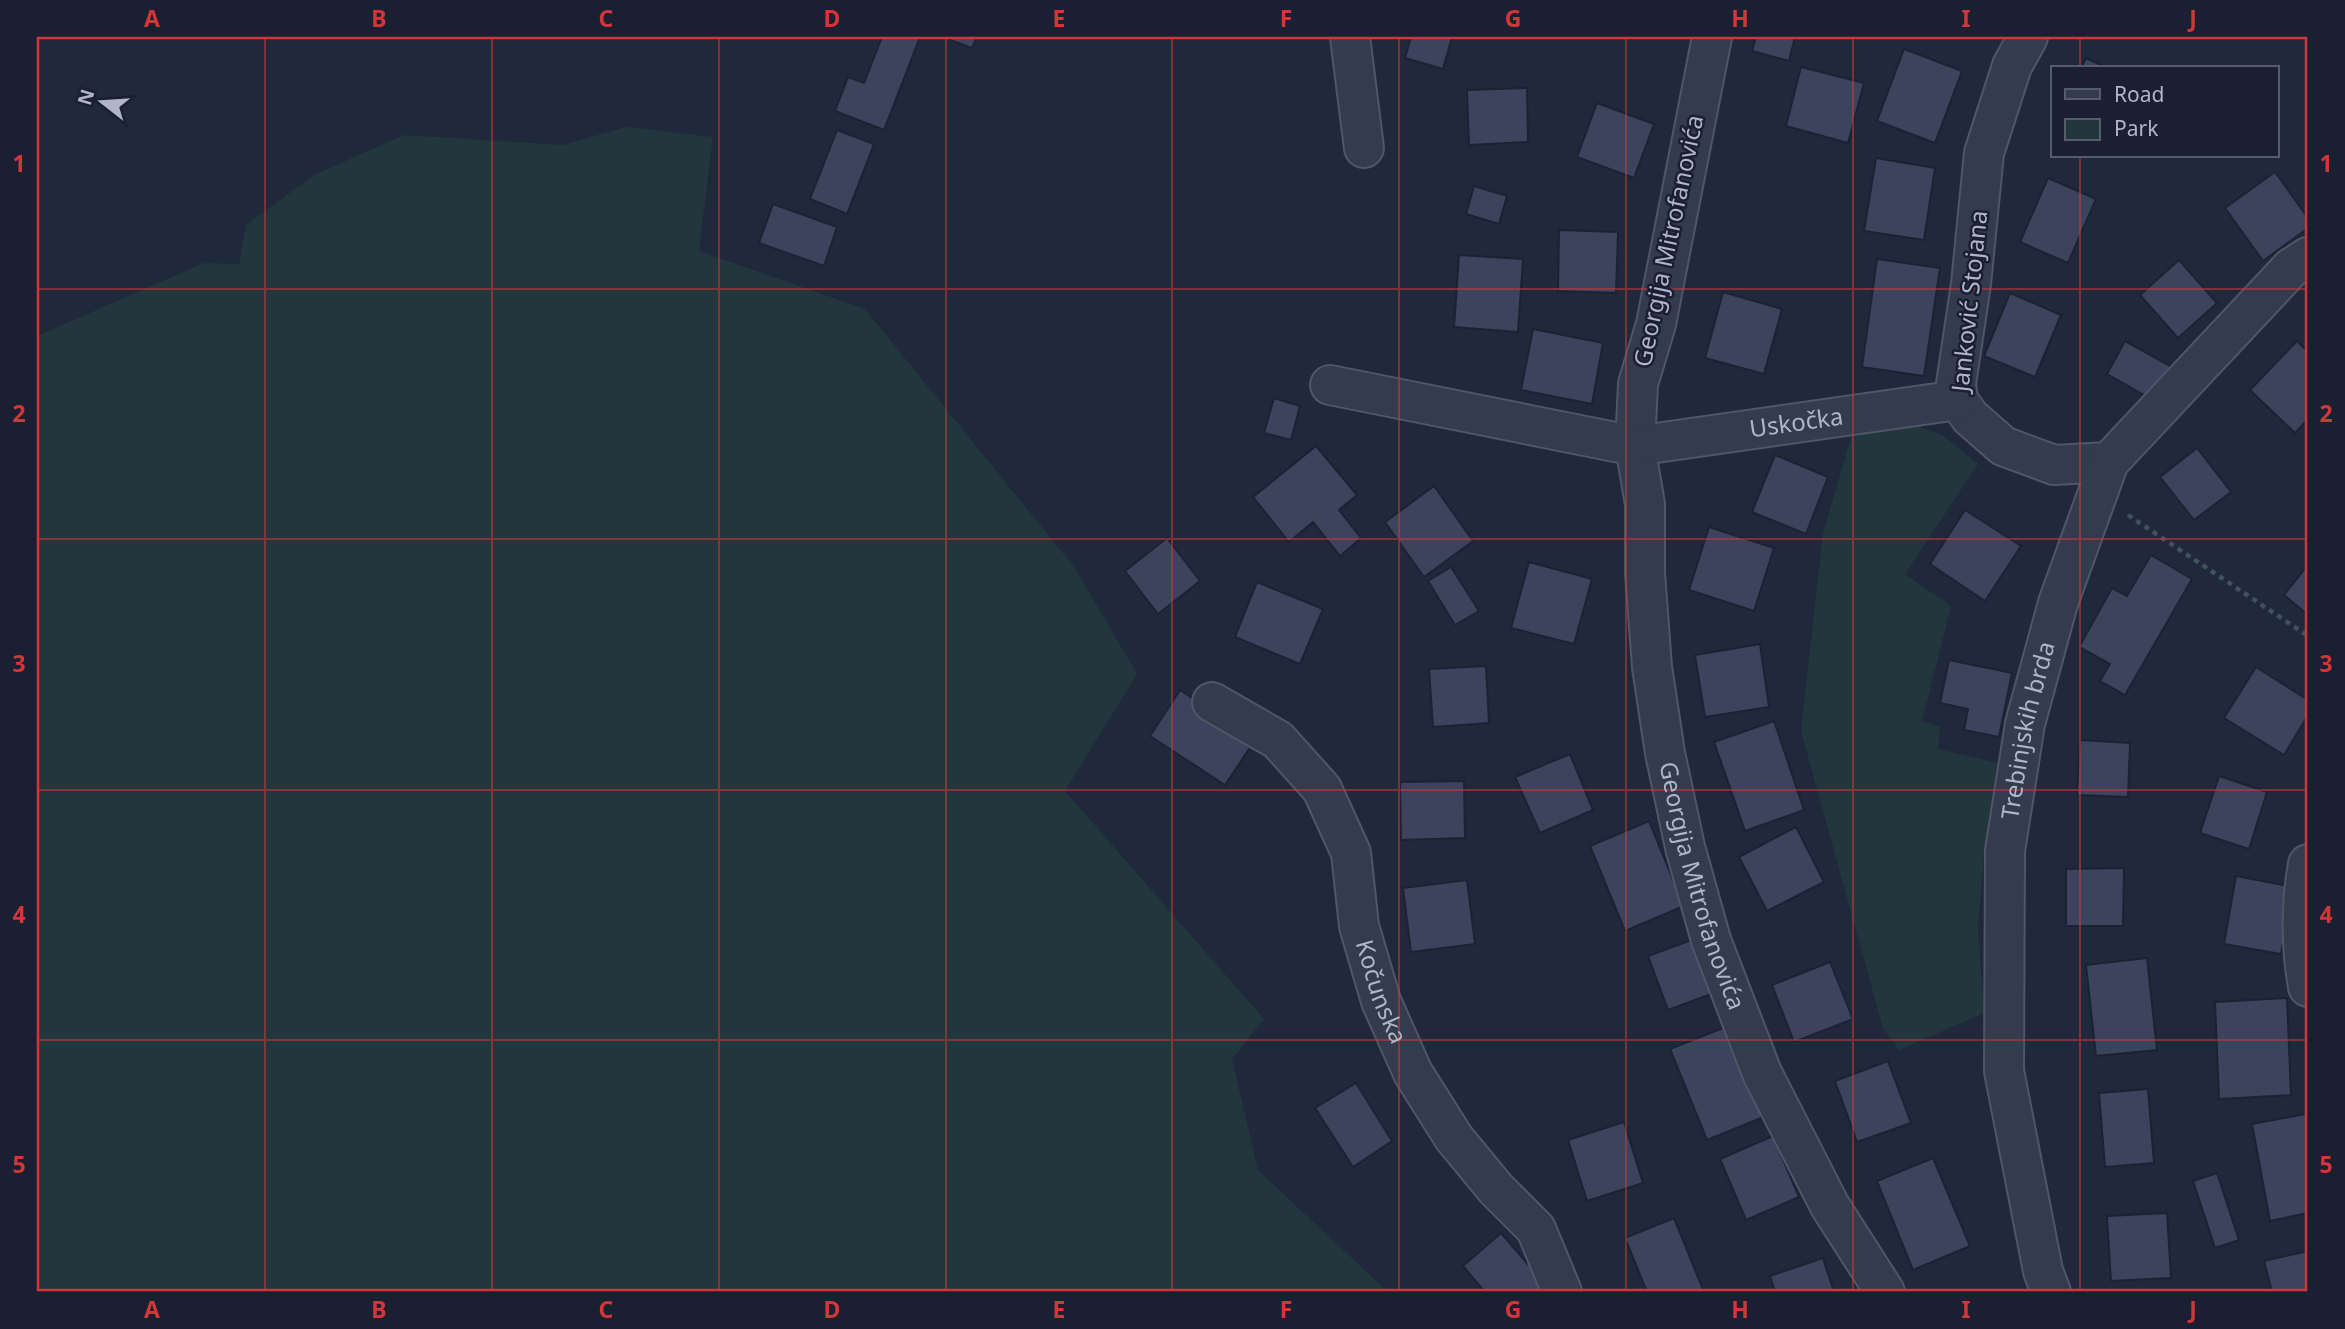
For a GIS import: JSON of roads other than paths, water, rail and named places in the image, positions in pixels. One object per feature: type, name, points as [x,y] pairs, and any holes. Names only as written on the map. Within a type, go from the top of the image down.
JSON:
[{"type":"street","points":[[1350,37],[1364,148]]},
{"type":"street","name":"Georgija Mitrofanovića","points":[[1712,37],[1656,324],[1638,384],[1635,446],[1645,504],[1645,573],[1663,741],[1685,847],[1712,940],[1762,1073],[1830,1206],[1885,1292]]},
{"type":"street","name":"Janković Stojana","points":[[2028,37],[2012,66],[1984,153],[1971,284],[1956,384],[1958,400],[1970,417],[2003,446],[2054,465],[2104,479]]},
{"type":"street","name":"Trebinjskih brda","points":[[2051,1292],[2043,1272],[2004,1071],[2004,851],[2025,724],[2058,603],[2104,479],[2291,268],[2308,257]]},
{"type":"street","points":[[1330,385],[1635,446]]},
{"type":"street","name":"Uskočka","points":[[1635,446],[1958,400]]},
{"type":"street","name":"Kočunska","points":[[1212,702],[1279,740],[1322,789],[1351,853],[1359,926],[1381,1001],[1413,1073],[1454,1138],[1496,1189],[1536,1229],[1562,1292]]},
{"type":"street","points":[[2308,864],[2304,890],[2304,964],[2308,987]]}]
